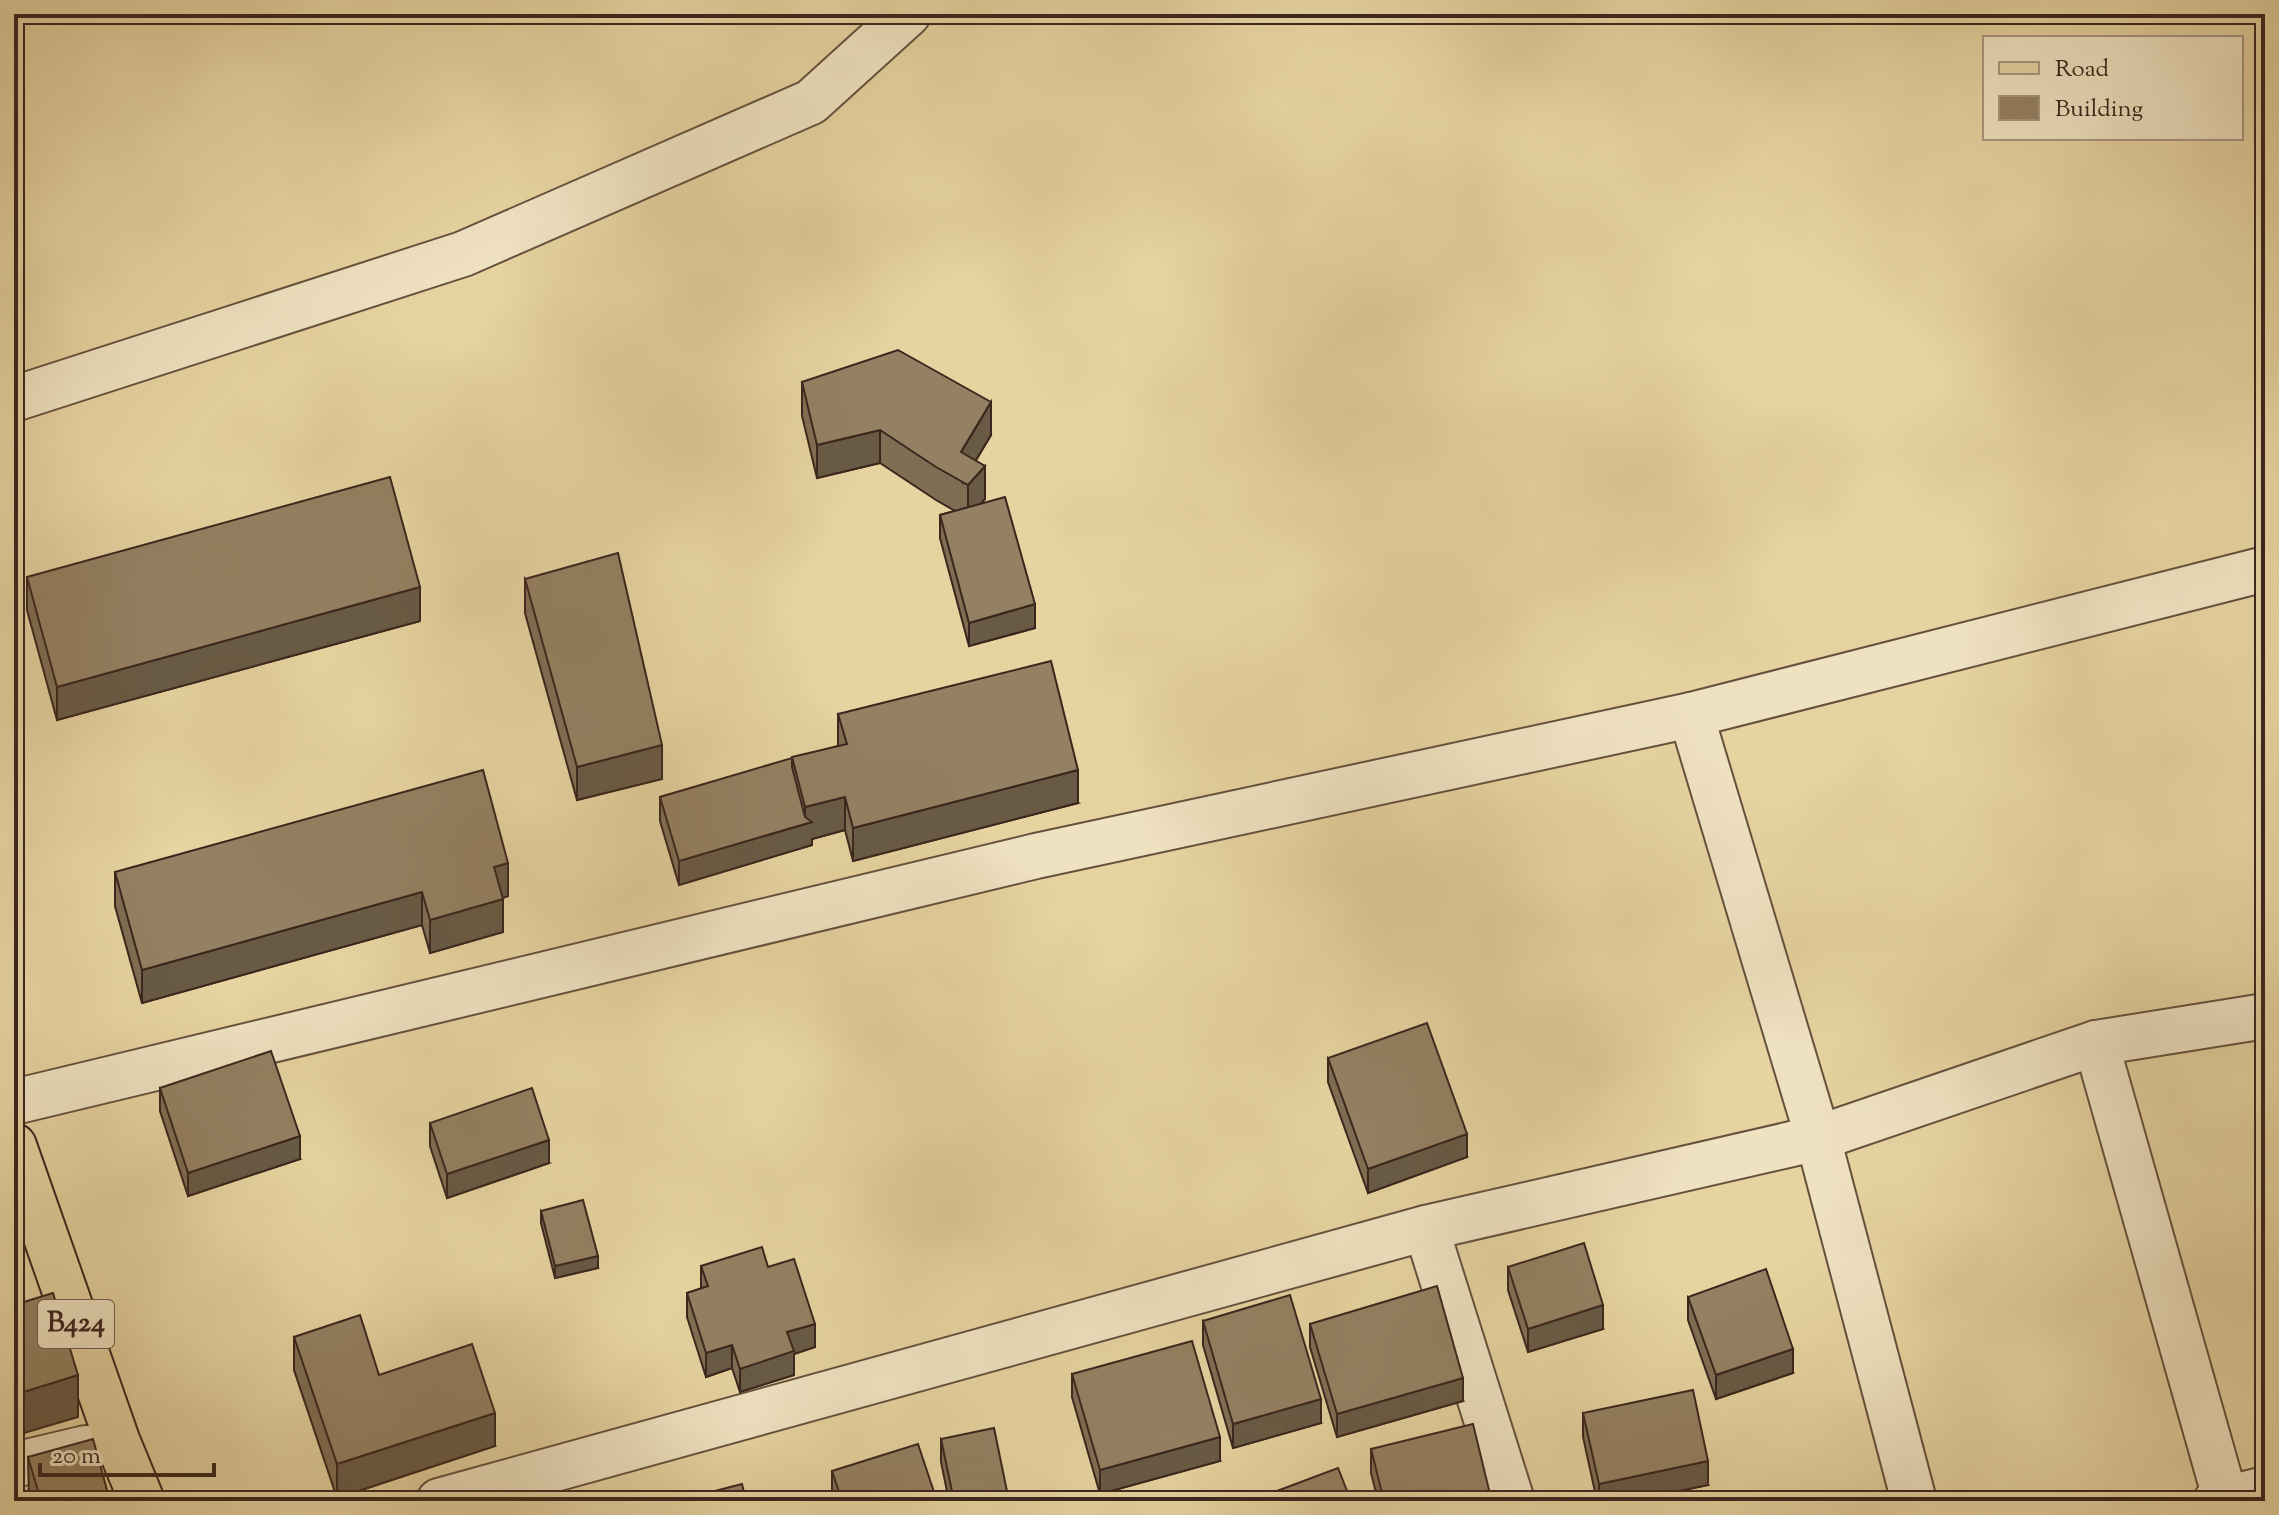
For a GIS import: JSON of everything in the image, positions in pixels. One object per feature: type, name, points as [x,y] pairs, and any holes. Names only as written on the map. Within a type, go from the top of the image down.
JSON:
[{"type":"main road","name":"B424","points":[[14,1146],[117,1440],[142,1501]]},
{"type":"street","points":[[14,399],[463,254],[811,102],[908,14]]},
{"type":"street","points":[[14,1102],[1036,856],[1691,715],[2265,569]]},
{"type":"street","points":[[1691,715],[1818,1138],[1914,1501]]},
{"type":"street","points":[[439,1501],[1426,1228],[1818,1138],[2096,1043],[2265,1016]]},
{"type":"street","points":[[2096,1043],[2233,1497]]},
{"type":"street","points":[[1426,1228],[1512,1501]]},
{"type":"street","points":[[14,1465],[117,1440]]},
{"type":"building","points":[[898,350],[991,402],[961,452],[985,466],[968,485],[880,430],[817,445],[802,382]]},
{"type":"building","points":[[390,477],[420,587],[57,687],[27,577]]},
{"type":"building","points":[[1005,497],[1035,604],[969,623],[940,515]]},
{"type":"building","points":[[618,553],[662,745],[577,767],[525,579]]},
{"type":"building","points":[[1051,661],[1078,770],[853,828],[845,797],[805,807],[792,757],[847,744],[838,714]]},
{"type":"building","points":[[792,758],[805,817],[812,822],[679,861],[660,797]]},
{"type":"building","points":[[483,770],[508,863],[494,867],[503,899],[430,920],[422,892],[142,970],[115,872]]},
{"type":"building","points":[[1427,1023],[1467,1134],[1368,1169],[1328,1058]]},
{"type":"building","points":[[271,1051],[300,1136],[188,1173],[160,1088]]},
{"type":"building","points":[[532,1088],[549,1140],[447,1174],[430,1123]]},
{"type":"building","points":[[583,1200],[598,1256],[555,1266],[541,1211]]},
{"type":"building","points":[[1584,1243],[1603,1305],[1528,1329],[1508,1267]]},
{"type":"building","points":[[762,1247],[768,1267],[794,1259],[815,1324],[787,1332],[794,1351],[740,1369],[732,1345],[706,1353],[687,1293],[708,1286],[701,1266]]},
{"type":"building","points":[[1766,1269],[1793,1349],[1716,1375],[1688,1297]]},
{"type":"building","points":[[1437,1286],[1463,1378],[1337,1414],[1310,1324]]},
{"type":"building","points":[[53,1293],[78,1375],[14,1395],[14,1305]]},
{"type":"building","points":[[1290,1295],[1321,1399],[1233,1424],[1203,1321]]},
{"type":"building","points":[[360,1315],[379,1375],[472,1344],[495,1413],[337,1464],[294,1337]]},
{"type":"building","points":[[1192,1341],[1220,1437],[1100,1470],[1072,1374]]},
{"type":"building","points":[[1693,1390],[1708,1461],[1599,1484],[1583,1413]]},
{"type":"building","points":[[1473,1424],[1490,1494],[1464,1501],[1384,1501],[1371,1449]]},
{"type":"building","points":[[994,1428],[1009,1501],[954,1501],[941,1439]]},
{"type":"building","points":[[93,1439],[110,1501],[41,1501],[28,1457]]},
{"type":"building","points":[[918,1444],[937,1501],[842,1501],[832,1471]]},
{"type":"building","points":[[1338,1468],[1351,1501],[1272,1501],[1269,1494]]},
{"type":"building","points":[[19,1475],[27,1501],[14,1501],[14,1476]]},
{"type":"building","points":[[742,1484],[746,1501],[676,1501]]},
{"type":"building","points":[[1222,1494],[1224,1501],[1194,1501]]}]
